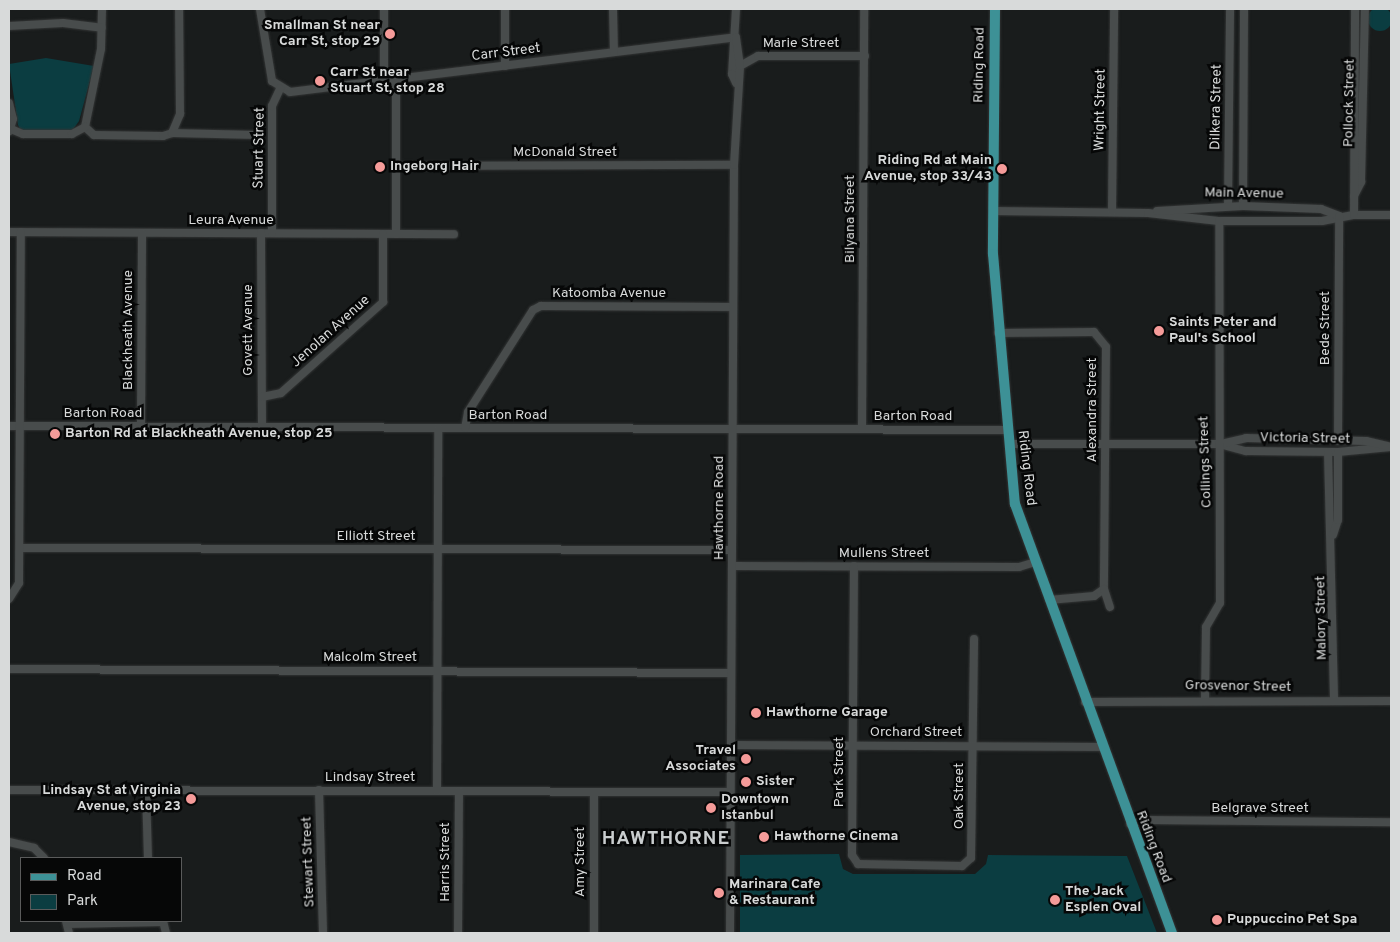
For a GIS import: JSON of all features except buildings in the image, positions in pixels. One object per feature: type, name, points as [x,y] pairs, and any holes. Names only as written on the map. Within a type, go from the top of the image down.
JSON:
[{"type":"main road","name":"Riding Road","points":[[995,9],[993,211],[998,333],[1015,504],[1101,746],[1172,933]]},
{"type":"street","points":[[85,127],[102,28],[102,9]]},
{"type":"street","points":[[172,133],[180,114],[179,9]]},
{"type":"street","points":[[260,9],[269,70],[280,89]]},
{"type":"street","points":[[384,9],[384,80]]},
{"type":"street","points":[[505,9],[505,66]]},
{"type":"street","points":[[613,9],[614,52]]},
{"type":"street","name":"Hawthorne Road","points":[[736,9],[736,37],[732,74],[736,83]]},
{"type":"street","name":"Bilyana Street","points":[[862,429],[864,9]]},
{"type":"street","name":"Wright Street","points":[[1112,212],[1114,9]]},
{"type":"street","name":"Dilkera Street","points":[[1228,206],[1230,9]]},
{"type":"street","name":"Dilkera Street","points":[[1243,206],[1244,9]]},
{"type":"street","name":"Pollock Street","points":[[1354,214],[1355,9]]},
{"type":"street","name":"Pollock Street","points":[[1354,196],[1361,182],[1365,9]]},
{"type":"street","points":[[9,26],[62,23],[102,28]]},
{"type":"street","name":"Carr Street","points":[[280,89],[396,79],[736,37]]},
{"type":"street","name":"Hawthorne Road","points":[[730,933],[734,165],[736,83],[740,66],[736,37]]},
{"type":"street","name":"Marie Street","points":[[740,66],[755,57],[865,56]]},
{"type":"street","points":[[396,79],[396,234]]},
{"type":"street","name":"Stuart Street","points":[[272,233],[272,106],[280,89]]},
{"type":"street","points":[[9,103],[10,130],[23,134],[72,134],[85,127]]},
{"type":"street","points":[[85,127],[94,135],[172,133],[258,135]]},
{"type":"street","name":"McDonald Street","points":[[397,166],[734,165]]},
{"type":"street","name":"Main Avenue","points":[[1148,213],[1243,206],[1321,209],[1339,216]]},
{"type":"street","name":"Main Avenue","points":[[993,211],[1148,213],[1219,221],[1322,221],[1354,214],[1391,215]]},
{"type":"street","name":"Bede Street","points":[[1338,441],[1339,216]]},
{"type":"street","name":"Collings Street","points":[[1205,700],[1206,627],[1220,604],[1219,221]]},
{"type":"street","name":"Leura Avenue","points":[[9,232],[454,234]]},
{"type":"street","points":[[9,599],[18,588],[20,548],[21,232]]},
{"type":"street","name":"Blackheath Avenue","points":[[141,427],[142,232]]},
{"type":"street","name":"Govett Avenue","points":[[261,233],[262,427]]},
{"type":"street","name":"Jenolan Avenue","points":[[262,397],[281,393],[384,302],[383,234]]},
{"type":"street","name":"Katoomba Avenue","points":[[465,428],[468,412],[532,310],[541,306],[733,306]]},
{"type":"street","name":"Alexandra Street","points":[[998,333],[1094,332],[1102,337],[1106,347],[1104,589],[1110,607]]},
{"type":"street","name":"Barton Road","points":[[9,426],[1008,430]]},
{"type":"street","points":[[437,791],[438,428]]},
{"type":"street","name":"Victoria Street","points":[[1009,444],[1219,444],[1246,438],[1338,441],[1391,446]]},
{"type":"street","name":"Victoria Street","points":[[1219,444],[1246,451],[1328,452],[1391,446]]},
{"type":"street","name":"Malory Street","points":[[1328,452],[1328,520],[1333,535],[1334,701]]},
{"type":"street","name":"Malory Street","points":[[1333,535],[1338,520],[1338,452]]},
{"type":"street","name":"Elliott Street","points":[[20,548],[732,550]]},
{"type":"street","name":"Mullens Street","points":[[732,566],[1019,567],[1035,562]]},
{"type":"street","name":"Park Street","points":[[854,566],[852,746],[854,862],[962,866],[969,861]]},
{"type":"street","points":[[1049,600],[1094,596],[1104,589]]},
{"type":"street","name":"Oak Street","points":[[969,861],[974,639]]},
{"type":"street","name":"Malcolm Street","points":[[9,669],[731,673]]},
{"type":"street","name":"Grosvenor Street","points":[[1085,702],[1205,700],[1391,701]]},
{"type":"street","name":"Orchard Street","points":[[731,745],[1101,746]]},
{"type":"street","name":"Lindsay Street","points":[[9,790],[730,792]]},
{"type":"street","name":"Stewart Street","points":[[319,790],[323,933]]},
{"type":"street","points":[[146,791],[148,857]]},
{"type":"street","name":"Harris Street","points":[[458,933],[459,791]]},
{"type":"street","name":"Amy Street","points":[[594,792],[594,933]]},
{"type":"street","name":"Belgrave Street","points":[[1130,824],[1145,820],[1391,822]]},
{"type":"street","points":[[9,842],[34,848],[43,857]]},
{"type":"street","points":[[66,922],[69,933]]},
{"type":"green space","points":[[1380,7],[1385,8],[1391,14],[1391,24],[1385,30],[1380,31],[1375,30],[1369,24],[1368,19],[1369,14],[1375,8]]},
{"type":"green space","points":[[46,58],[94,66],[79,121],[72,131],[21,131],[18,125],[9,64]]},
{"type":"green space","points":[[839,854],[843,869],[853,874],[975,874],[986,864],[988,855],[1127,856],[1157,933],[740,933],[740,855]]},
{"type":"place","name":"Smallman St near Carr St, stop 29","points":[[390,34]]},
{"type":"place","name":"Carr St near Stuart St, stop 28","points":[[320,81]]},
{"type":"place","name":"Ingeborg Hair","points":[[380,167]]},
{"type":"place","name":"Riding Rd at Main Avenue, stop 33/43","points":[[1002,169]]},
{"type":"place","name":"Saints Peter and Paul's School","points":[[1159,331]]},
{"type":"place","name":"Barton Rd at Blackheath Avenue, stop 25","points":[[55,434]]},
{"type":"place","name":"Hawthorne Garage","points":[[756,713]]},
{"type":"place","name":"Travel Associates","points":[[746,759]]},
{"type":"place","name":"Sister","points":[[746,782]]},
{"type":"place","name":"Lindsay St at Virginia Avenue, stop 23","points":[[191,799]]},
{"type":"place","name":"Downtown Istanbul","points":[[711,808]]},
{"type":"place","name":"Hawthorne Cinema","points":[[764,837]]},
{"type":"place","name":"Marinara Cafe & Restaurant","points":[[719,893]]},
{"type":"place","name":"The Jack Esplen Oval","points":[[1055,900]]},
{"type":"place","name":"Puppuccino Pet Spa","points":[[1217,920]]},
{"type":"district","name":"HAWTHORNE","points":[[666,840]]}]
